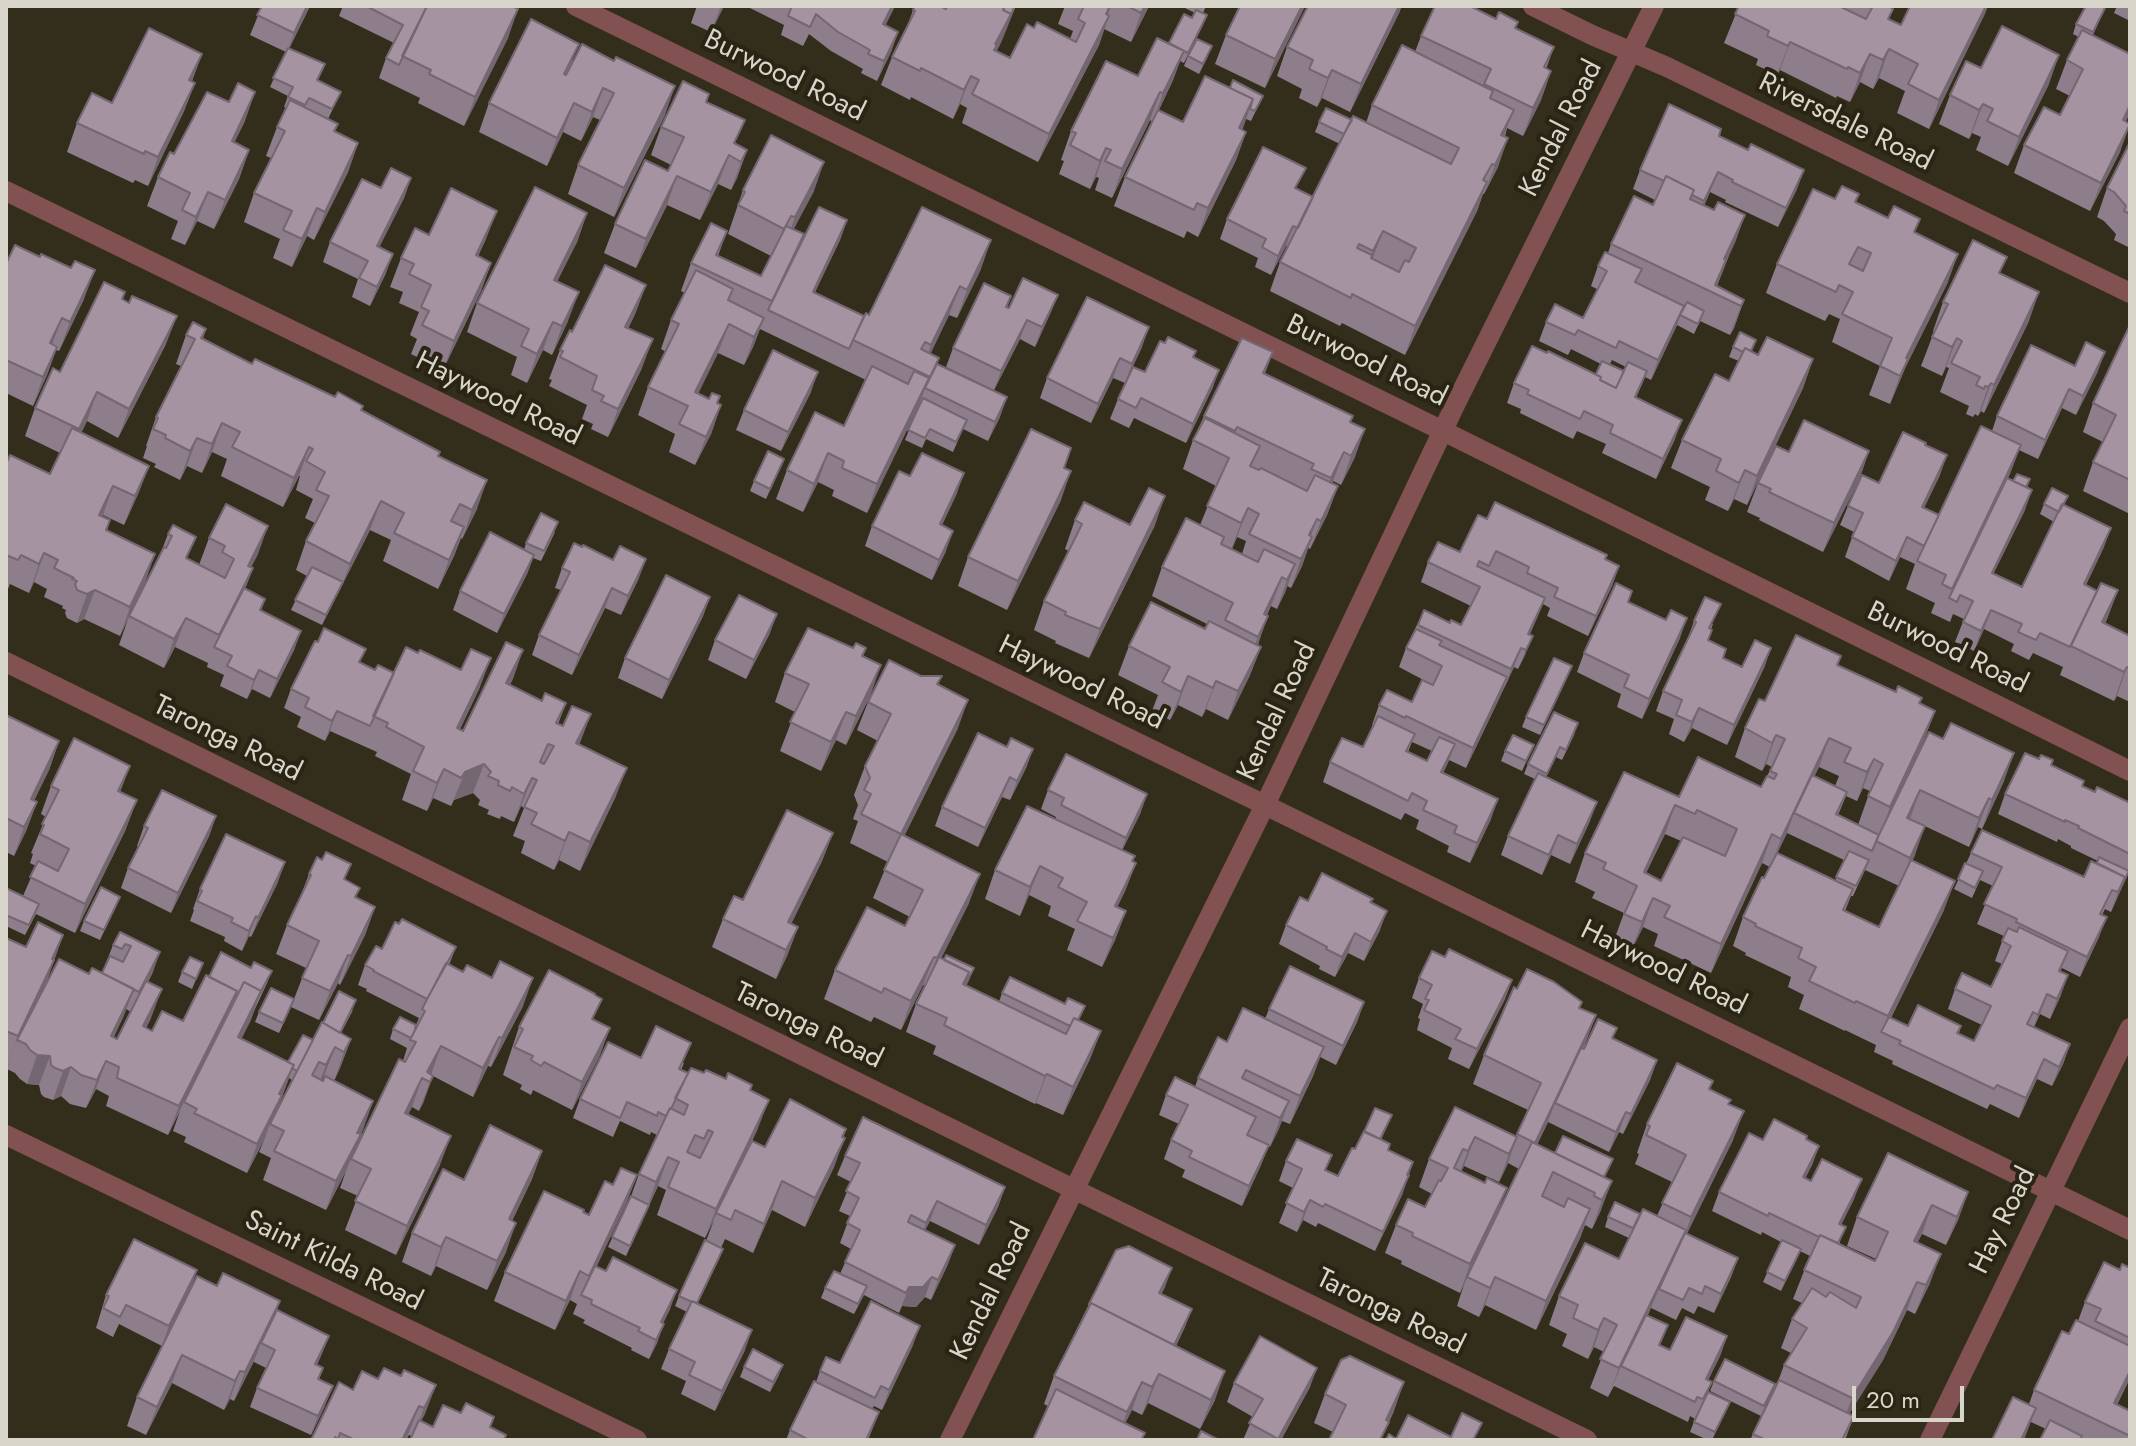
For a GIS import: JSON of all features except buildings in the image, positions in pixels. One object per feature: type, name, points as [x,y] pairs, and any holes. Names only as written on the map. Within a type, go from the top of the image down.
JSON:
[{"type":"street","name":"Burwood Road","points":[[576,6],[2130,771]]},
{"type":"street","name":"Riversdale Road","points":[[1533,6],[1667,67],[2130,293]]},
{"type":"street","name":"Kendal Road","points":[[950,1440],[1265,805],[1443,431],[1654,6]]},
{"type":"street","name":"Haywood Road","points":[[6,191],[2130,1230]]},
{"type":"street","name":"Taronga Road","points":[[6,662],[1587,1440]]},
{"type":"street","name":"Hay Road","points":[[1930,1440],[2130,1028]]},
{"type":"street","name":"Saint Kilda Road","points":[[6,1135],[637,1440]]}]
